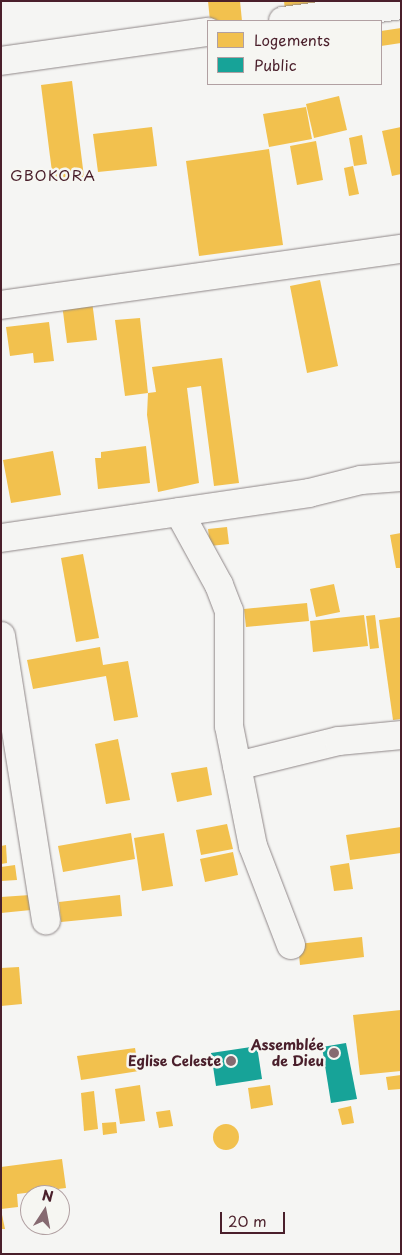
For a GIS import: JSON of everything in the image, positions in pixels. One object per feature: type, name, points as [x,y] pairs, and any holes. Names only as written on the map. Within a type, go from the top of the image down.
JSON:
[{"type":"street","points":[[290,20],[401,5]]},
{"type":"street","points":[[1,61],[207,32]]},
{"type":"street","points":[[1,306],[401,250]]},
{"type":"street","points":[[1,538],[309,493],[361,480],[401,477]]},
{"type":"street","points":[[179,512],[219,585],[229,611],[229,726],[253,846],[291,945]]},
{"type":"street","points":[[1,636],[46,920]]},
{"type":"street","points":[[237,766],[339,742],[401,735]]},
{"type":"building: Logements","points":[[208,1],[240,1],[242,20],[210,20]]},
{"type":"building: Logements","points":[[284,1],[323,1],[324,5],[285,11]]},
{"type":"building: Logements","points":[[401,28],[401,43],[382,46],[382,31]]},
{"type":"building: Logements","points":[[72,81],[84,177],[53,180],[41,85]]},
{"type":"building: Logements","points":[[339,96],[347,130],[314,138],[306,104]]},
{"type":"building: Logements","points":[[306,107],[312,139],[269,147],[263,114]]},
{"type":"building: Logements","points":[[152,127],[157,166],[98,172],[93,134]]},
{"type":"building: Logements","points":[[401,127],[401,174],[392,176],[382,131]]},
{"type":"building: Logements","points":[[362,135],[367,164],[354,166],[349,138]]},
{"type":"building: Logements","points":[[316,141],[323,180],[297,185],[290,146]]},
{"type":"building: Logements","points":[[269,149],[283,245],[199,256],[186,161]]},
{"type":"building: Logements","points":[[353,166],[359,194],[349,196],[344,168]]},
{"type":"building: Logements","points":[[320,280],[338,366],[307,373],[290,286]]},
{"type":"building: Logements","points":[[92,301],[97,340],[67,343],[62,304]]},
{"type":"building: Logements","points":[[140,318],[148,393],[125,396],[115,320]]},
{"type":"building: Logements","points":[[49,322],[54,361],[34,363],[33,353],[10,356],[6,327]]},
{"type":"building: Logements","points":[[222,358],[239,483],[214,486],[201,386],[187,388],[199,483],[158,492],[147,415],[148,393],[156,392],[152,367]]},
{"type":"building: Logements","points":[[146,446],[150,483],[98,489],[95,458],[101,458],[101,452]]},
{"type":"building: Logements","points":[[53,451],[61,495],[11,503],[3,460]]},
{"type":"building: Logements","points":[[227,527],[229,544],[210,546],[208,529]]},
{"type":"building: Logements","points":[[401,533],[401,568],[396,568],[390,535]]},
{"type":"building: Logements","points":[[83,554],[99,638],[76,642],[61,558]]},
{"type":"building: Logements","points":[[334,584],[340,612],[316,617],[310,589]]},
{"type":"building: Logements","points":[[307,603],[309,621],[246,627],[244,609]]},
{"type":"building: Logements","points":[[364,615],[368,646],[313,652],[310,621]]},
{"type":"building: Logements","points":[[375,615],[379,648],[370,649],[366,616]]},
{"type":"building: Logements","points":[[401,617],[401,719],[393,720],[379,620]]},
{"type":"building: Logements","points":[[100,647],[103,665],[128,661],[138,717],[114,721],[106,676],[33,689],[27,660]]},
{"type":"building: Logements","points":[[118,739],[130,800],[106,804],[95,744]]},
{"type":"building: Logements","points":[[207,767],[212,795],[177,802],[171,773]]},
{"type":"building: Logements","points":[[227,824],[233,849],[201,855],[196,830]]},
{"type":"building: Logements","points":[[401,827],[401,853],[350,860],[346,835]]},
{"type":"building: Logements","points":[[131,833],[135,859],[63,872],[58,846]]},
{"type":"building: Logements","points":[[164,833],[173,886],[142,891],[134,838]]},
{"type":"building: Logements","points":[[6,845],[7,863],[1,864],[1,846]]},
{"type":"building: Logements","points":[[233,852],[238,875],[205,882],[200,859]]},
{"type":"building: Logements","points":[[349,863],[353,889],[334,891],[330,866]]},
{"type":"building: Logements","points":[[15,865],[17,880],[1,881],[1,867]]},
{"type":"building: Logements","points":[[30,895],[31,910],[1,913],[1,897]]},
{"type":"building: Logements","points":[[120,895],[122,916],[61,922],[59,902]]},
{"type":"building: Logements","points":[[362,937],[364,957],[300,965],[298,944]]},
{"type":"building: Logements","points":[[19,967],[22,1004],[1,1006],[1,968]]},
{"type":"building: Logements","points":[[401,1010],[401,1071],[360,1075],[353,1015]]},
{"type":"building: Logements","points":[[135,1048],[139,1071],[81,1080],[77,1056]]},
{"type":"building: Logements","points":[[401,1075],[401,1089],[388,1090],[386,1077]]},
{"type":"building: Logements","points":[[140,1085],[145,1121],[120,1124],[115,1089]]},
{"type":"building: Logements","points":[[270,1085],[273,1105],[251,1109],[248,1088]]},
{"type":"building: Logements","points":[[94,1091],[98,1129],[84,1131],[81,1093]]},
{"type":"building: Logements","points":[[351,1106],[354,1123],[342,1125],[338,1109]]},
{"type":"building: Logements","points":[[170,1110],[173,1126],[159,1128],[156,1112]]},
{"type":"building: Logements","points":[[116,1122],[117,1133],[103,1135],[102,1123]]},
{"type":"building: Logements","points":[[226,1124],[235,1128],[239,1137],[235,1146],[226,1150],[217,1146],[213,1137],[217,1128]]},
{"type":"building: Logements","points":[[62,1159],[66,1185],[20,1185],[20,1194],[17,1194],[18,1207],[1,1209],[1,1167]]},
{"type":"building: Logements","points":[[1,1210],[5,1229],[1,1229]]},
{"type":"building: Public","points":[[346,1043],[357,1099],[331,1103],[322,1047]]},
{"type":"building: Public","points":[[257,1046],[262,1079],[216,1086],[211,1053]]},
{"type":"place","name":"Assemblée de Dieu","points":[[334,1053]]},
{"type":"place","name":"Eglise Celeste","points":[[231,1061]]},
{"type":"district","name":"GBOKORA","points":[[53,175]]}]
